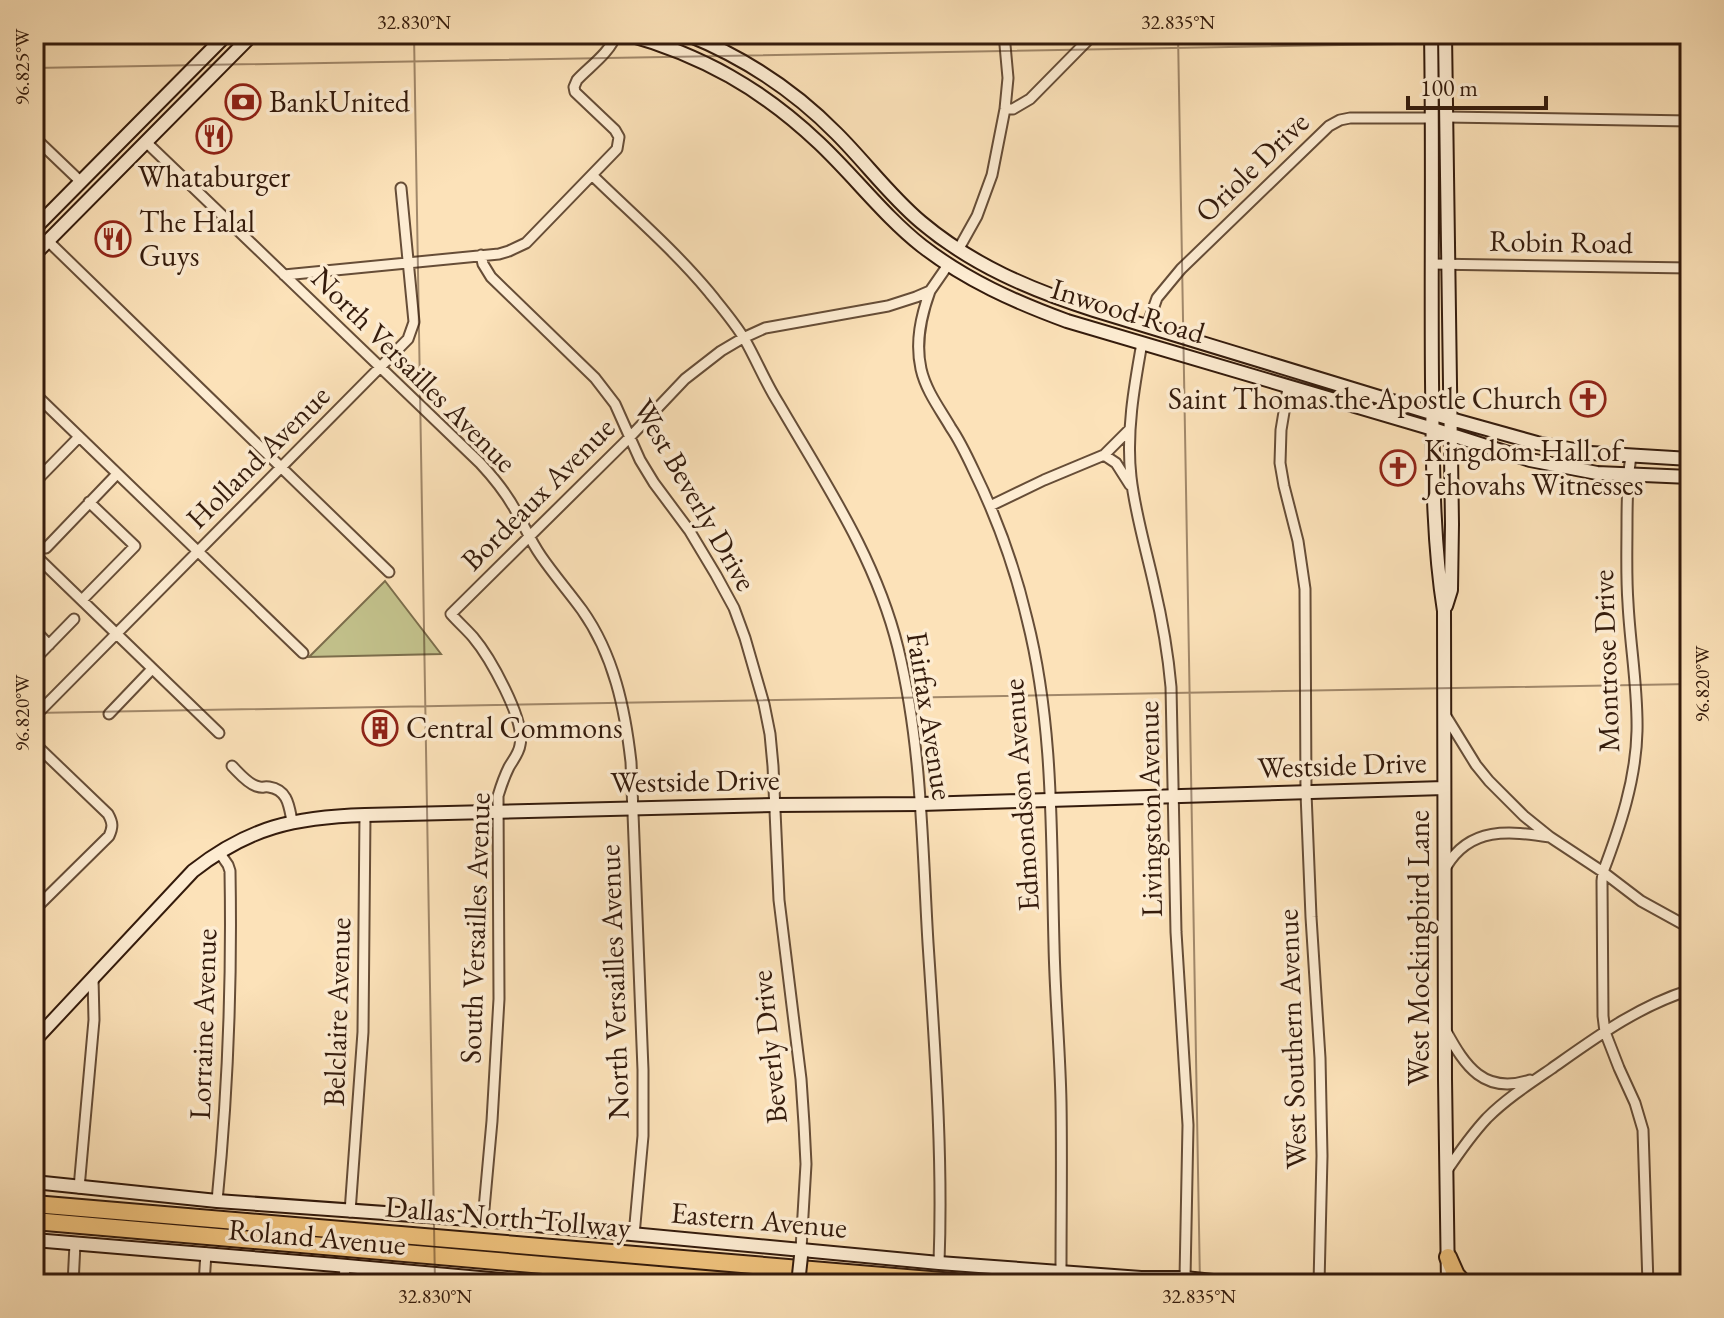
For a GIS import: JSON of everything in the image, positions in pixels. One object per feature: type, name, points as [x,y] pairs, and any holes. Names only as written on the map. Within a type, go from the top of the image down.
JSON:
[{"type":"highway","name":"Dallas North Tollway","points":[[34,1204],[978,1284]]},
{"type":"highway","name":"Dallas North Tollway","points":[[34,1221],[763,1284]]},
{"type":"highway","points":[[1448,1257],[1464,1284]]},
{"type":"main road","points":[[48,241],[35,228],[227,34]]},
{"type":"main road","points":[[34,255],[253,34]]},
{"type":"main road","name":"Inwood Road","points":[[626,34],[710,64],[756,91],[821,144],[900,227],[930,252],[961,274],[1028,307],[1288,388],[1558,467],[1628,475],[1690,477]]},
{"type":"main road","name":"Inwood Road","points":[[686,34],[763,73],[807,106],[908,210],[958,250],[1038,291],[1451,419],[1563,448],[1631,457],[1690,459]]},
{"type":"main road","name":"West Mockingbird Lane","points":[[1431,34],[1449,264],[1452,524],[1451,590],[1444,611]]},
{"type":"main road","name":"West Mockingbird Lane","points":[[1445,34],[1431,264],[1436,526],[1444,611],[1448,1284]]},
{"type":"main road","points":[[710,64],[718,48]]},
{"type":"main road","points":[[133,128],[147,143]]},
{"type":"main road","points":[[80,181],[94,195]]},
{"type":"main road","points":[[930,252],[958,250]]},
{"type":"main road","points":[[948,265],[954,260],[971,258]]},
{"type":"main road","points":[[1142,343],[1147,326]]},
{"type":"main road","name":"Westside Drive","points":[[34,1041],[193,871],[250,834],[292,821],[324,816],[498,811],[921,804],[1444,788]]},
{"type":"main road","name":"Eastern Avenue","points":[[34,1182],[217,1201],[483,1220],[801,1252],[1241,1284]]},
{"type":"main road","name":"Roland Avenue","points":[[34,1240],[345,1265],[479,1282],[547,1284]]},
{"type":"main road","name":"Beverly Drive","points":[[798,1284],[801,1252]]},
{"type":"street","points":[[284,275],[481,255],[509,251],[526,243],[617,149],[619,137],[615,130],[575,92],[574,87],[608,48],[616,34]]},
{"type":"street","points":[[958,250],[977,216],[992,175],[1005,109],[1008,69],[1004,34]]},
{"type":"street","points":[[1005,109],[1013,109],[1030,99],[1094,34]]},
{"type":"street","name":"Oriole Drive","points":[[1147,326],[1157,298],[1181,269],[1329,126],[1340,120],[1690,121]]},
{"type":"street","points":[[34,137],[80,181]]},
{"type":"street","name":"North Versailles Avenue","points":[[147,143],[487,471],[505,492],[540,555],[584,612],[599,638],[610,664],[627,729],[633,808],[643,1070],[643,1136],[634,1235]]},
{"type":"street","name":"Fairfax Avenue","points":[[593,176],[690,270],[743,338],[774,397],[854,531],[879,587],[898,647],[907,689],[921,804],[939,1128],[939,1263]]},
{"type":"street","name":"Holland Avenue","points":[[34,717],[408,339],[414,322],[401,188]]},
{"type":"street","points":[[48,241],[389,572]]},
{"type":"street","name":"West Beverly Drive","points":[[481,255],[491,277],[607,392],[640,460],[689,530],[734,608],[764,704],[770,734],[775,805]]},
{"type":"street","name":"Robin Road","points":[[1431,264],[1690,268]]},
{"type":"street","points":[[930,291],[948,265]]},
{"type":"street","name":"Bordeaux Avenue","points":[[451,614],[685,379],[721,351],[765,328],[888,306],[930,291]]},
{"type":"street","name":"Edmondson Avenue","points":[[930,291],[919,329],[923,378],[953,430],[990,506],[1012,566],[1034,649],[1047,733],[1061,1101],[1061,1272]]},
{"type":"street","name":"Livingston Avenue","points":[[1142,343],[1133,399],[1129,454],[1132,490],[1168,656],[1173,727],[1179,999],[1188,1125],[1185,1278]]},
{"type":"street","name":"West Southern Avenue","points":[[1288,388],[1281,430],[1280,463],[1298,541],[1305,589],[1306,793],[1322,1156],[1319,1284]]},
{"type":"street","points":[[34,393],[303,653]]},
{"type":"street","points":[[990,506],[1104,455],[1130,429]]},
{"type":"street","points":[[34,483],[79,437]]},
{"type":"street","points":[[1104,455],[1116,463],[1132,490]]},
{"type":"street","name":"Montrose Drive","points":[[1631,457],[1628,475],[1628,603],[1637,732],[1624,813],[1603,872],[1605,1032],[1643,1130],[1648,1284]]},
{"type":"street","points":[[46,548],[117,474]]},
{"type":"street","points":[[82,600],[135,546],[89,502]]},
{"type":"street","points":[[34,554],[219,733]]},
{"type":"street","name":"South Versailles Avenue","points":[[451,614],[474,637],[490,661],[506,691],[521,733],[520,746],[501,782],[498,796],[499,999],[483,1220]]},
{"type":"street","points":[[34,660],[74,619]]},
{"type":"street","points":[[34,629],[49,645]]},
{"type":"street","points":[[109,714],[152,669]]},
{"type":"street","points":[[1444,713],[1476,765],[1524,816],[1641,901],[1690,928]]},
{"type":"street","points":[[34,743],[112,821],[109,836],[34,910]]},
{"type":"street","points":[[232,766],[252,785],[279,790],[285,795],[292,821]]},
{"type":"street","name":"Beverly Drive","points":[[775,805],[779,900],[804,1124],[806,1164],[801,1252]]},
{"type":"street","name":"Belclaire Avenue","points":[[350,1212],[363,1032],[365,815]]},
{"type":"street","points":[[1444,870],[1455,854],[1482,835],[1519,832],[1550,837]]},
{"type":"street","name":"Lorraine Avenue","points":[[217,1201],[229,1064],[231,947],[230,871],[219,852]]},
{"type":"street","points":[[79,1188],[94,1020],[93,978]]},
{"type":"street","points":[[1446,1172],[1488,1117],[1518,1092],[1651,1004],[1690,990]]},
{"type":"street","points":[[1446,1030],[1462,1059],[1486,1079],[1510,1085],[1540,1076]]},
{"type":"street","points":[[73,1284],[75,1244]]},
{"type":"street","points":[[204,1284],[206,1253]]},
{"type":"street","points":[[344,1284],[345,1265]]},
{"type":"shaded area","points":[[385,581],[441,654],[309,657]]},
{"type":"place","name":"BankUnited","points":[[243,102]]},
{"type":"place","name":"Whataburger","points":[[214,136]]},
{"type":"place","name":"The Halal Guys","points":[[113,239]]},
{"type":"place","name":"Saint Thomas the Apostle Church","points":[[1588,399]]},
{"type":"place","name":"Kingdom Hall of Jehovahs Witnesses","points":[[1398,468]]},
{"type":"place","name":"Central Commons","points":[[380,728]]}]
